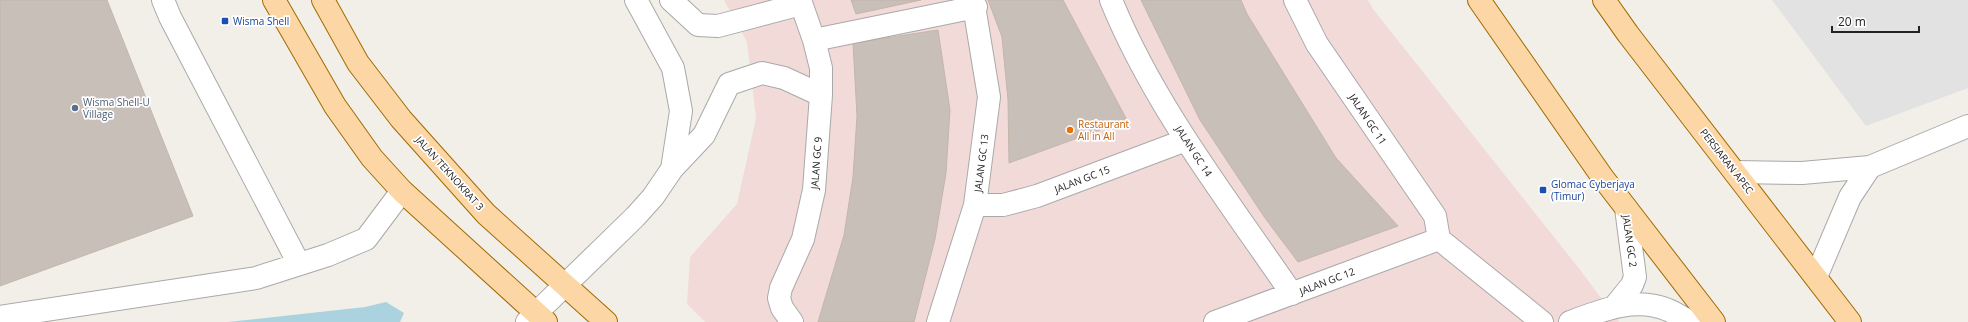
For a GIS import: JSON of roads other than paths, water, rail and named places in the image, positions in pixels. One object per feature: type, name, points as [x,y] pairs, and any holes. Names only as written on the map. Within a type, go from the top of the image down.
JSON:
[{"type":"main road","points":[[274,0],[335,106],[372,158],[402,191],[536,319]]},
{"type":"main road","name":"JALAN TEKNOKRAT 3","points":[[323,0],[358,63],[401,119],[486,214],[606,322]]},
{"type":"main road","points":[[1479,0],[1626,208],[1714,322]]},
{"type":"main road","name":"PERSIARAN APEC","points":[[1604,0],[1628,34],[1850,322]]},
{"type":"street","points":[[163,0],[170,17],[299,264]]},
{"type":"street","points":[[636,0],[673,68],[681,111],[672,169]]},
{"type":"street","points":[[671,0],[698,24],[718,26],[800,2]]},
{"type":"street","name":"JALAN GC 14","points":[[1111,0],[1126,37],[1186,140],[1292,294]]},
{"type":"street","name":"JALAN GC 11","points":[[1295,0],[1317,44],[1435,216],[1439,239]]},
{"type":"street","name":"JALAN GC 9","points":[[791,321],[779,298],[781,288],[803,239],[814,190],[821,95],[821,68],[814,40],[800,2]]},
{"type":"street","points":[[814,40],[975,3]]},
{"type":"street","name":"JALAN GC 13","points":[[938,322],[976,205],[989,97],[975,3]]},
{"type":"street","points":[[536,319],[565,284],[635,217],[653,197],[672,169],[704,135],[728,84],[762,73],[784,78],[821,95]]},
{"type":"street","points":[[1735,172],[1802,173],[1870,167],[1968,126]]},
{"type":"street","name":"JALAN GC 15","points":[[976,205],[1003,205],[1037,196],[1186,140]]},
{"type":"street","points":[[1816,277],[1850,197],[1870,167]]},
{"type":"street","points":[[0,317],[256,278],[273,274],[328,255],[366,238],[402,191]]},
{"type":"street","name":"JALAN GC 2","points":[[1620,300],[1632,285],[1635,273],[1626,208]]},
{"type":"street","points":[[1439,239],[1542,322]]},
{"type":"street","name":"JALAN GC 12","points":[[1215,322],[1439,239]]},
{"type":"street","points":[[1570,322],[1620,300],[1667,310],[1690,322]]},
{"type":"water","points":[[386,302],[404,313],[400,322],[228,322],[365,307]]},
{"type":"place","name":"Wisma Shell","points":[[225,21]]},
{"type":"place","name":"Wisma Shell-U Village","points":[[75,108]]},
{"type":"place","name":"Restaurant All in All","points":[[1070,130]]},
{"type":"place","name":"Glomac Cyberjaya (Timur)","points":[[1543,190]]}]
